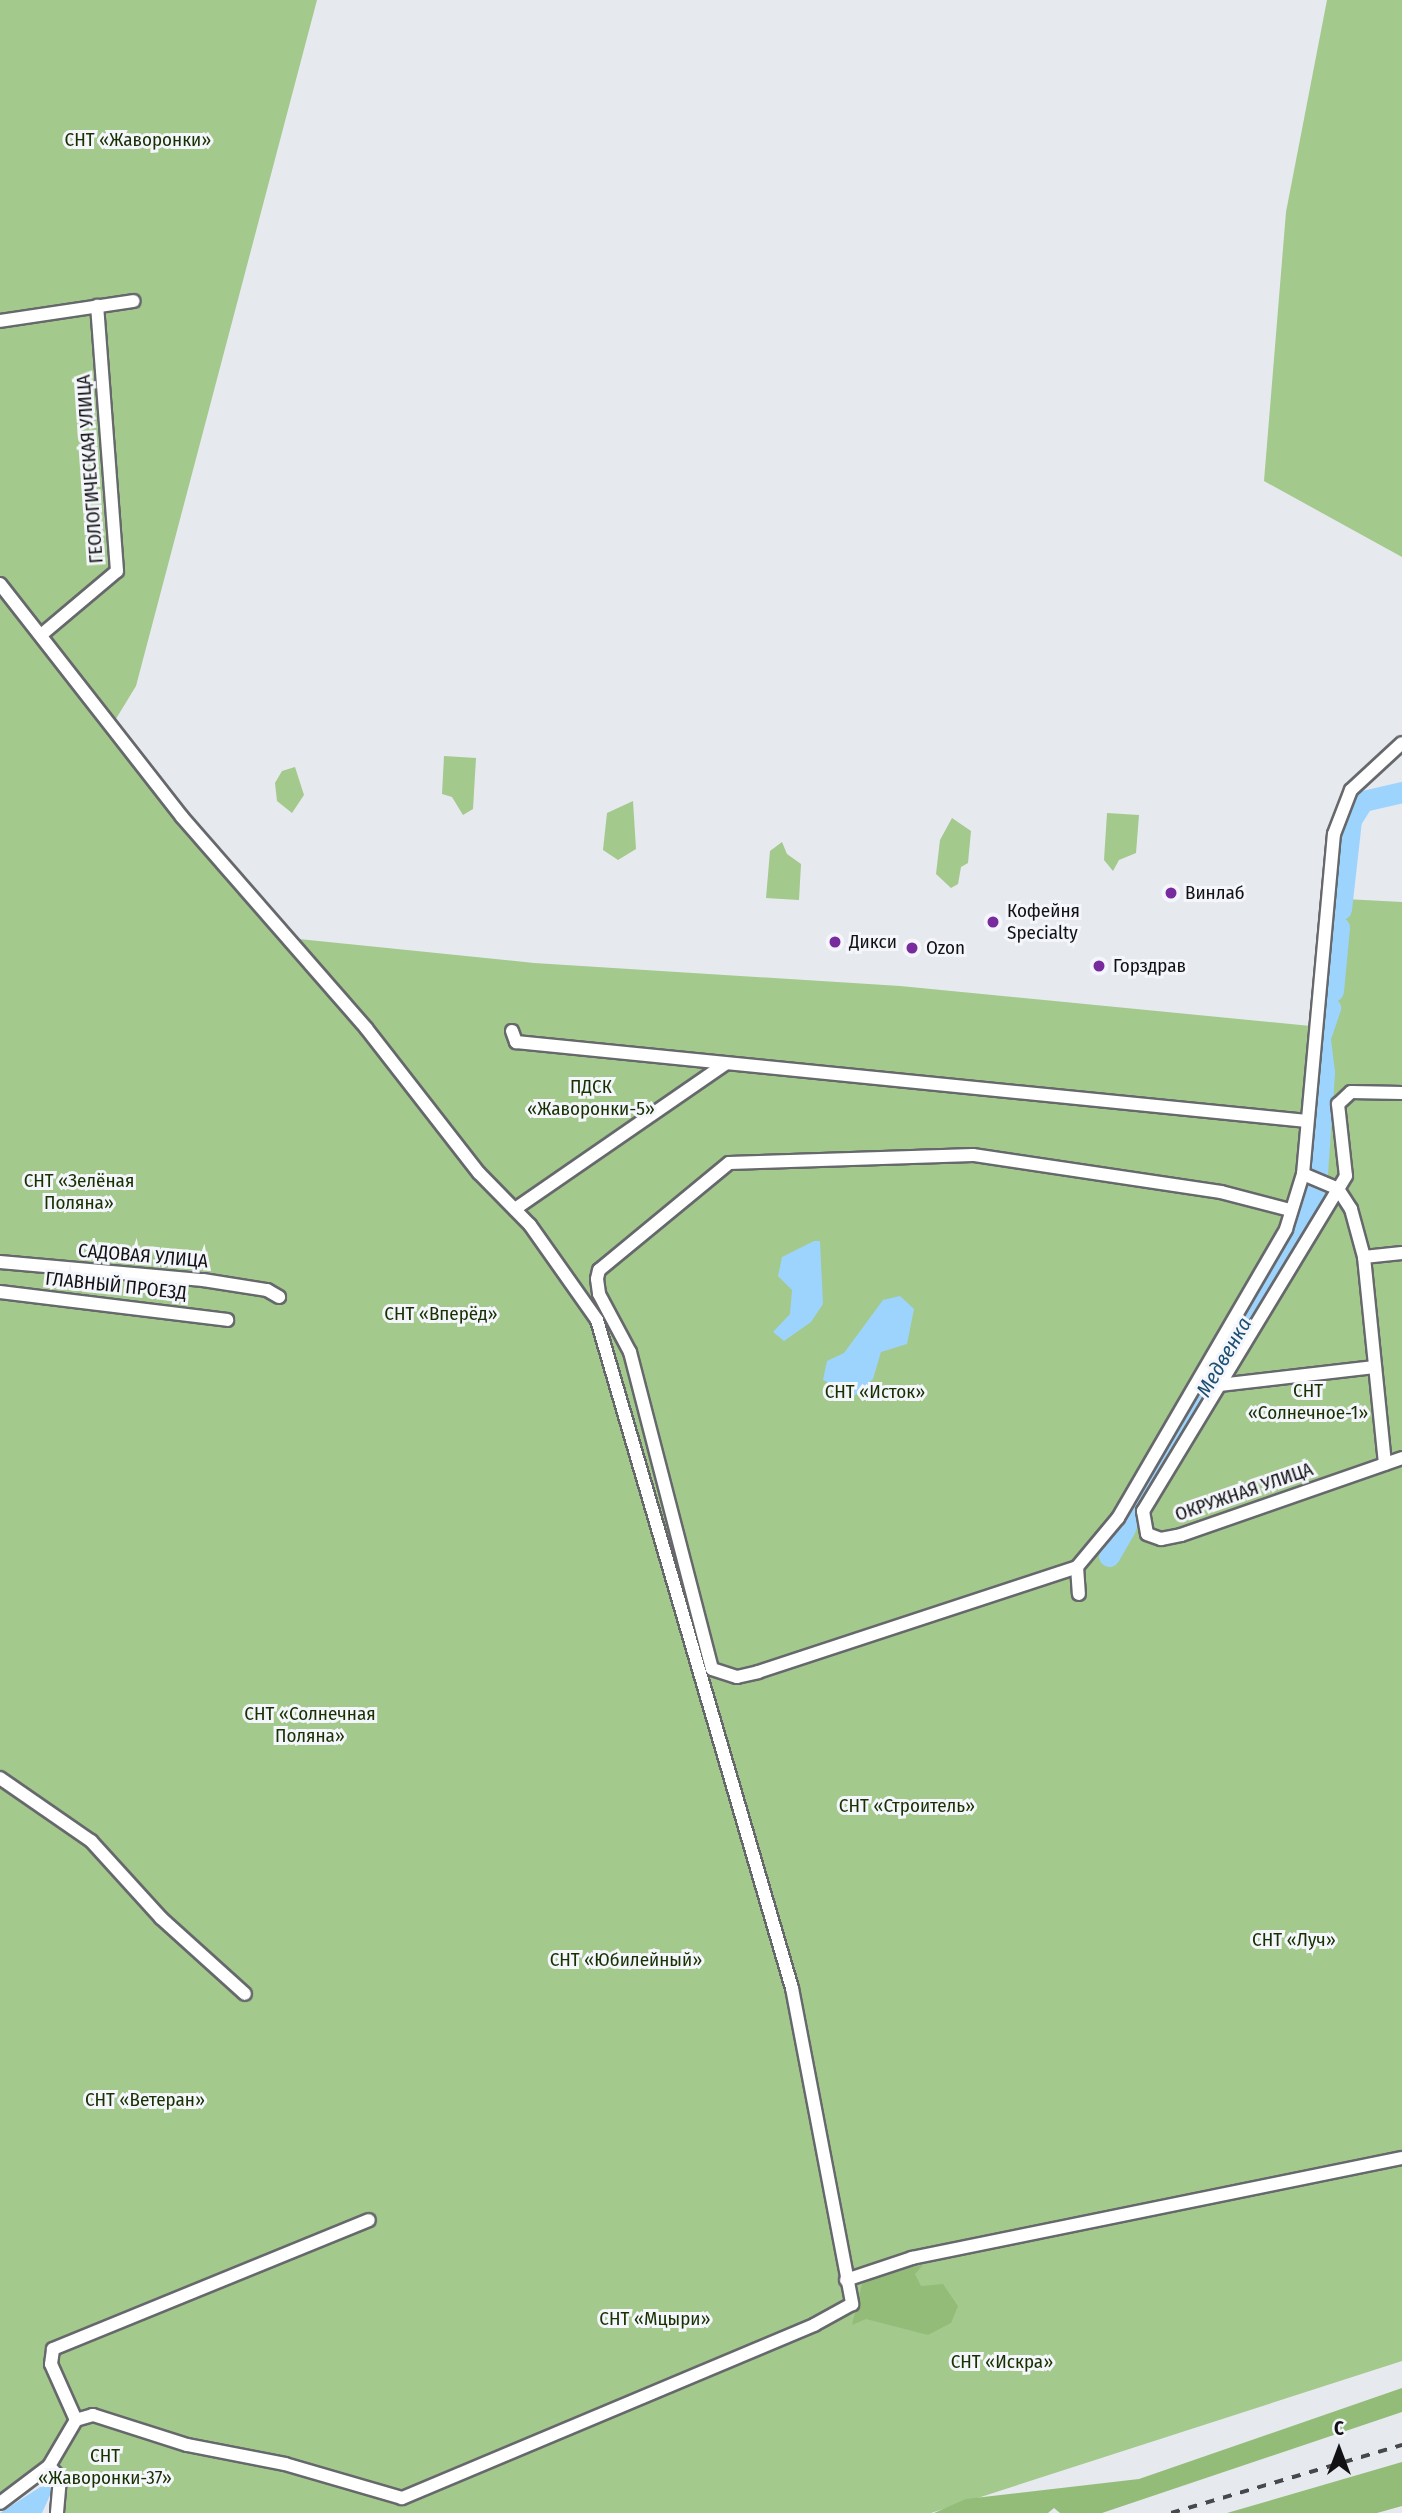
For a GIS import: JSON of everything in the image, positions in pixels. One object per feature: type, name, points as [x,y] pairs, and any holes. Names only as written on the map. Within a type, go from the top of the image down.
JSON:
[{"type":"street","points":[[0,321],[134,301]]},
{"type":"street","name":"ГЕОЛОГИЧЕСКАЯ УЛИЦА","points":[[41,635],[117,571],[97,306]]},
{"type":"street","points":[[0,584],[182,817],[572,1278],[610,1349],[792,1988],[850,2308],[402,2498],[285,2464],[187,2445],[102,2416],[76,2420]]},
{"type":"street","points":[[1290,1210],[1221,1192],[973,1155],[729,1163],[599,1270],[598,1294],[630,1352],[712,1669],[737,1677],[758,1672],[1077,1567],[1118,1518],[1286,1229],[1303,1174],[1334,834],[1351,790],[1402,743]]},
{"type":"street","points":[[512,1031],[516,1042],[1307,1121]]},
{"type":"street","points":[[514,1209],[725,1064]]},
{"type":"street","name":"ОКРУЖНАЯ УЛИЦА","points":[[1402,1093],[1343,1096],[1338,1104],[1346,1176],[1143,1511],[1147,1534],[1161,1539],[1181,1535],[1402,1458]]},
{"type":"street","points":[[1303,1174],[1338,1189],[1351,1209],[1364,1257],[1385,1464]]},
{"type":"street","points":[[1364,1257],[1402,1253]]},
{"type":"street","name":"САДОВАЯ УЛИЦА","points":[[0,1262],[203,1280],[267,1290],[279,1297]]},
{"type":"street","name":"ГЛАВНЫЙ ПРОЕЗД","points":[[0,1292],[227,1320]]},
{"type":"street","points":[[1219,1385],[1375,1367]]},
{"type":"street","points":[[1077,1567],[1079,1594]]},
{"type":"street","points":[[0,1778],[91,1842],[161,1918],[245,1994]]},
{"type":"street","points":[[846,2280],[912,2258],[1402,2158]]},
{"type":"street","points":[[76,2420],[51,2364],[53,2349],[369,2220]]},
{"type":"street","points":[[0,2503],[49,2466],[76,2420]]},
{"type":"street","points":[[49,2466],[60,2478],[57,2513]]},
{"type":"green space","points":[[0,0],[317,0],[136,686],[114,722],[289,938],[534,963],[900,986],[1331,1028],[1345,899],[1402,902],[1402,2361],[931,2513],[57,2513],[53,2468],[0,2503]]},
{"type":"green space","points":[[1327,0],[1402,0],[1402,557],[1264,481],[1286,212]]},
{"type":"green space","points":[[444,756],[476,758],[473,809],[463,815],[452,797],[442,794]]},
{"type":"green space","points":[[295,767],[304,795],[292,813],[277,801],[275,783],[282,771]]},
{"type":"green space","points":[[633,801],[636,849],[618,860],[603,850],[607,813]]},
{"type":"green space","points":[[1107,813],[1139,815],[1136,853],[1119,860],[1113,871],[1104,860]]},
{"type":"green space","points":[[952,818],[971,831],[968,863],[961,867],[958,884],[951,888],[936,874],[940,840]]},
{"type":"green space","points":[[782,842],[787,854],[801,864],[799,900],[766,898],[770,851]]},
{"type":"green space","points":[[923,2265],[915,2274],[921,2286],[943,2284],[958,2306],[951,2323],[928,2335],[866,2319],[852,2325],[862,2284],[885,2272]]},
{"type":"green space","points":[[1402,2388],[1402,2412],[1102,2513],[1060,2513],[1054,2508],[1048,2513],[934,2513],[966,2499],[1139,2479]]},
{"type":"green space","points":[[1402,2462],[1402,2506],[1377,2513],[1227,2513]]},
{"type":"water","points":[[814,1241],[820,1241],[823,1304],[811,1322],[784,1341],[773,1332],[790,1314],[792,1290],[778,1276],[782,1257]]},
{"type":"water","points":[[900,1296],[914,1309],[907,1344],[881,1352],[873,1379],[854,1396],[823,1380],[827,1361],[844,1353],[883,1300]]},
{"type":"water","points":[[48,2482],[52,2491],[42,2513],[0,2513]]},
{"type":"waterway","name":"Медвенка","points":[[1341,909],[1351,820],[1363,801],[1402,792]]},
{"type":"waterway","name":"Медвенка","points":[[1333,991],[1339,927]]},
{"type":"waterway","name":"Медвенка","points":[[1317,1173],[1324,1072],[1320,1037],[1330,1008]]},
{"type":"waterway","name":"Медвенка","points":[[1129,1521],[1297,1233],[1315,1190]]},
{"type":"waterway","name":"Медвенка","points":[[1109,1556],[1125,1528]]},
{"type":"railway","points":[[1171,2513],[1402,2445]]},
{"type":"place","name":"Винлаб","points":[[1171,893]]},
{"type":"place","name":"Кофейня Specialty","points":[[993,922]]},
{"type":"place","name":"Дикси","points":[[835,942]]},
{"type":"place","name":"Ozon","points":[[912,948]]},
{"type":"place","name":"Горздрав","points":[[1099,966]]},
{"type":"park label","name":"СНТ «Жаворонки»","points":[[138,140]]},
{"type":"park label","name":"ПДСК «Жаворонки-5»","points":[[591,1098]]},
{"type":"park label","name":"СНТ «Зелёная Поляна»","points":[[79,1192]]},
{"type":"park label","name":"СНТ «Вперёд»","points":[[441,1314]]},
{"type":"park label","name":"СНТ «Исток»","points":[[875,1392]]},
{"type":"park label","name":"СНТ «Солнечное-1»","points":[[1308,1402]]},
{"type":"park label","name":"СНТ «Солнечная Поляна»","points":[[310,1725]]},
{"type":"park label","name":"СНТ «Строитель»","points":[[907,1806]]},
{"type":"park label","name":"СНТ «Луч»","points":[[1294,1940]]},
{"type":"park label","name":"СНТ «Юбилейный»","points":[[626,1960]]},
{"type":"park label","name":"СНТ «Ветеран»","points":[[145,2100]]},
{"type":"park label","name":"СНТ «Мцыри»","points":[[655,2319]]},
{"type":"park label","name":"СНТ «Искра»","points":[[1002,2362]]},
{"type":"park label","name":"СНТ «Жаворонки-37»","points":[[105,2467]]}]
